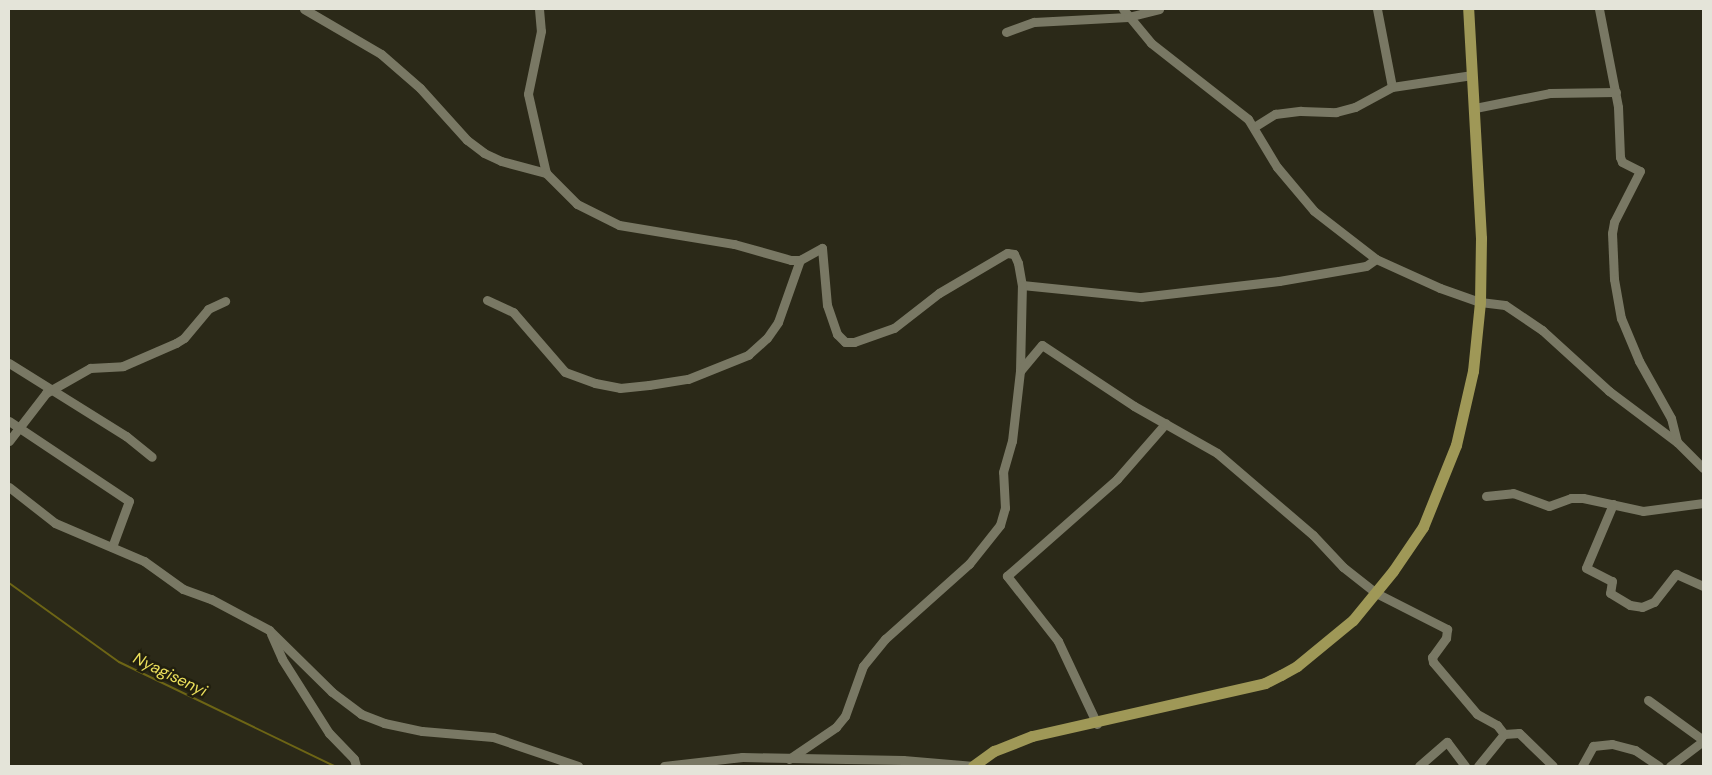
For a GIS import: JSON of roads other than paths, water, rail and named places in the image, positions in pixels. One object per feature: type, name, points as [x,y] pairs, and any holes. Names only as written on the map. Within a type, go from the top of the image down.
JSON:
[{"type":"main road","points":[[973,766],[994,751],[1032,736],[1097,724],[1265,683],[1297,666],[1353,620],[1376,593],[1423,527],[1456,445],[1473,371],[1480,302],[1481,238],[1468,9]]},
{"type":"street","points":[[304,9],[381,54],[420,88],[468,140],[484,153],[500,161],[546,173],[577,204],[619,225],[734,244],[800,260]]},
{"type":"street","points":[[540,9],[541,31],[528,94],[546,173]]},
{"type":"street","points":[[1006,32],[1034,22],[1159,9]]},
{"type":"street","points":[[1377,9],[1392,86]]},
{"type":"street","points":[[1599,9],[1616,92],[1620,157],[1622,162],[1640,171],[1614,222],[1614,279],[1627,334],[1671,418],[1677,442]]},
{"type":"street","points":[[1125,13],[1151,43],[1254,127],[1277,167],[1314,211],[1376,259],[1480,302],[1505,305],[1542,330],[1609,391],[1677,442],[1703,468]]},
{"type":"street","points":[[1254,127],[1275,114],[1301,110],[1336,112],[1355,107],[1392,86],[1472,75]]},
{"type":"street","points":[[1475,108],[1544,94],[1616,92]]},
{"type":"street","points":[[487,300],[513,312],[565,372],[595,384],[620,388],[688,379],[748,355],[767,338],[778,322],[800,260],[822,248],[827,305],[837,334],[845,342],[854,342],[894,328],[940,293],[1007,253],[1014,254],[1018,262],[1022,285],[1020,371],[1012,441],[1003,472],[1005,508],[1000,525],[969,564],[885,640],[868,660],[858,675],[845,716],[836,727],[789,758]]},
{"type":"street","points":[[1022,285],[1141,297],[1296,278],[1366,266],[1376,259]]},
{"type":"street","points":[[9,441],[17,427],[38,400],[54,389],[90,368],[123,366],[176,343],[184,338],[208,309],[225,301]]},
{"type":"street","points":[[1020,371],[1042,345],[1045,345],[1134,406],[1217,453],[1313,535],[1343,567],[1376,593],[1447,629],[1446,638],[1432,657],[1433,662],[1477,714],[1498,725],[1504,734]]},
{"type":"street","points":[[9,363],[54,389],[126,436],[152,457]]},
{"type":"street","points":[[9,421],[129,501],[112,547]]},
{"type":"street","points":[[1097,724],[1058,641],[1007,576],[1047,544],[1116,480],[1166,423]]},
{"type":"street","points":[[9,487],[54,523],[144,561],[183,589],[210,599],[269,630],[332,692],[361,714],[384,723],[422,731],[493,737],[578,766]]},
{"type":"street","points":[[1486,496],[1513,493],[1549,506],[1571,498],[1613,504],[1643,511],[1703,503]]},
{"type":"street","points":[[1613,504],[1586,568],[1612,581],[1610,593],[1630,605],[1642,607],[1654,602],[1676,574],[1703,586]]},
{"type":"street","points":[[269,630],[287,667],[329,734],[354,759],[356,766]]},
{"type":"street","points":[[1648,700],[1703,741],[1670,766]]},
{"type":"street","points":[[1478,766],[1504,734],[1519,733],[1553,766]]},
{"type":"street","points":[[1419,766],[1446,742],[1465,766]]},
{"type":"street","points":[[1582,766],[1593,746],[1612,744],[1635,750],[1659,766]]},
{"type":"street","points":[[664,766],[742,757],[902,760],[973,766]]},
{"type":"waterway","name":"Nyagisenyi","points":[[9,583],[119,662],[334,766]]}]
